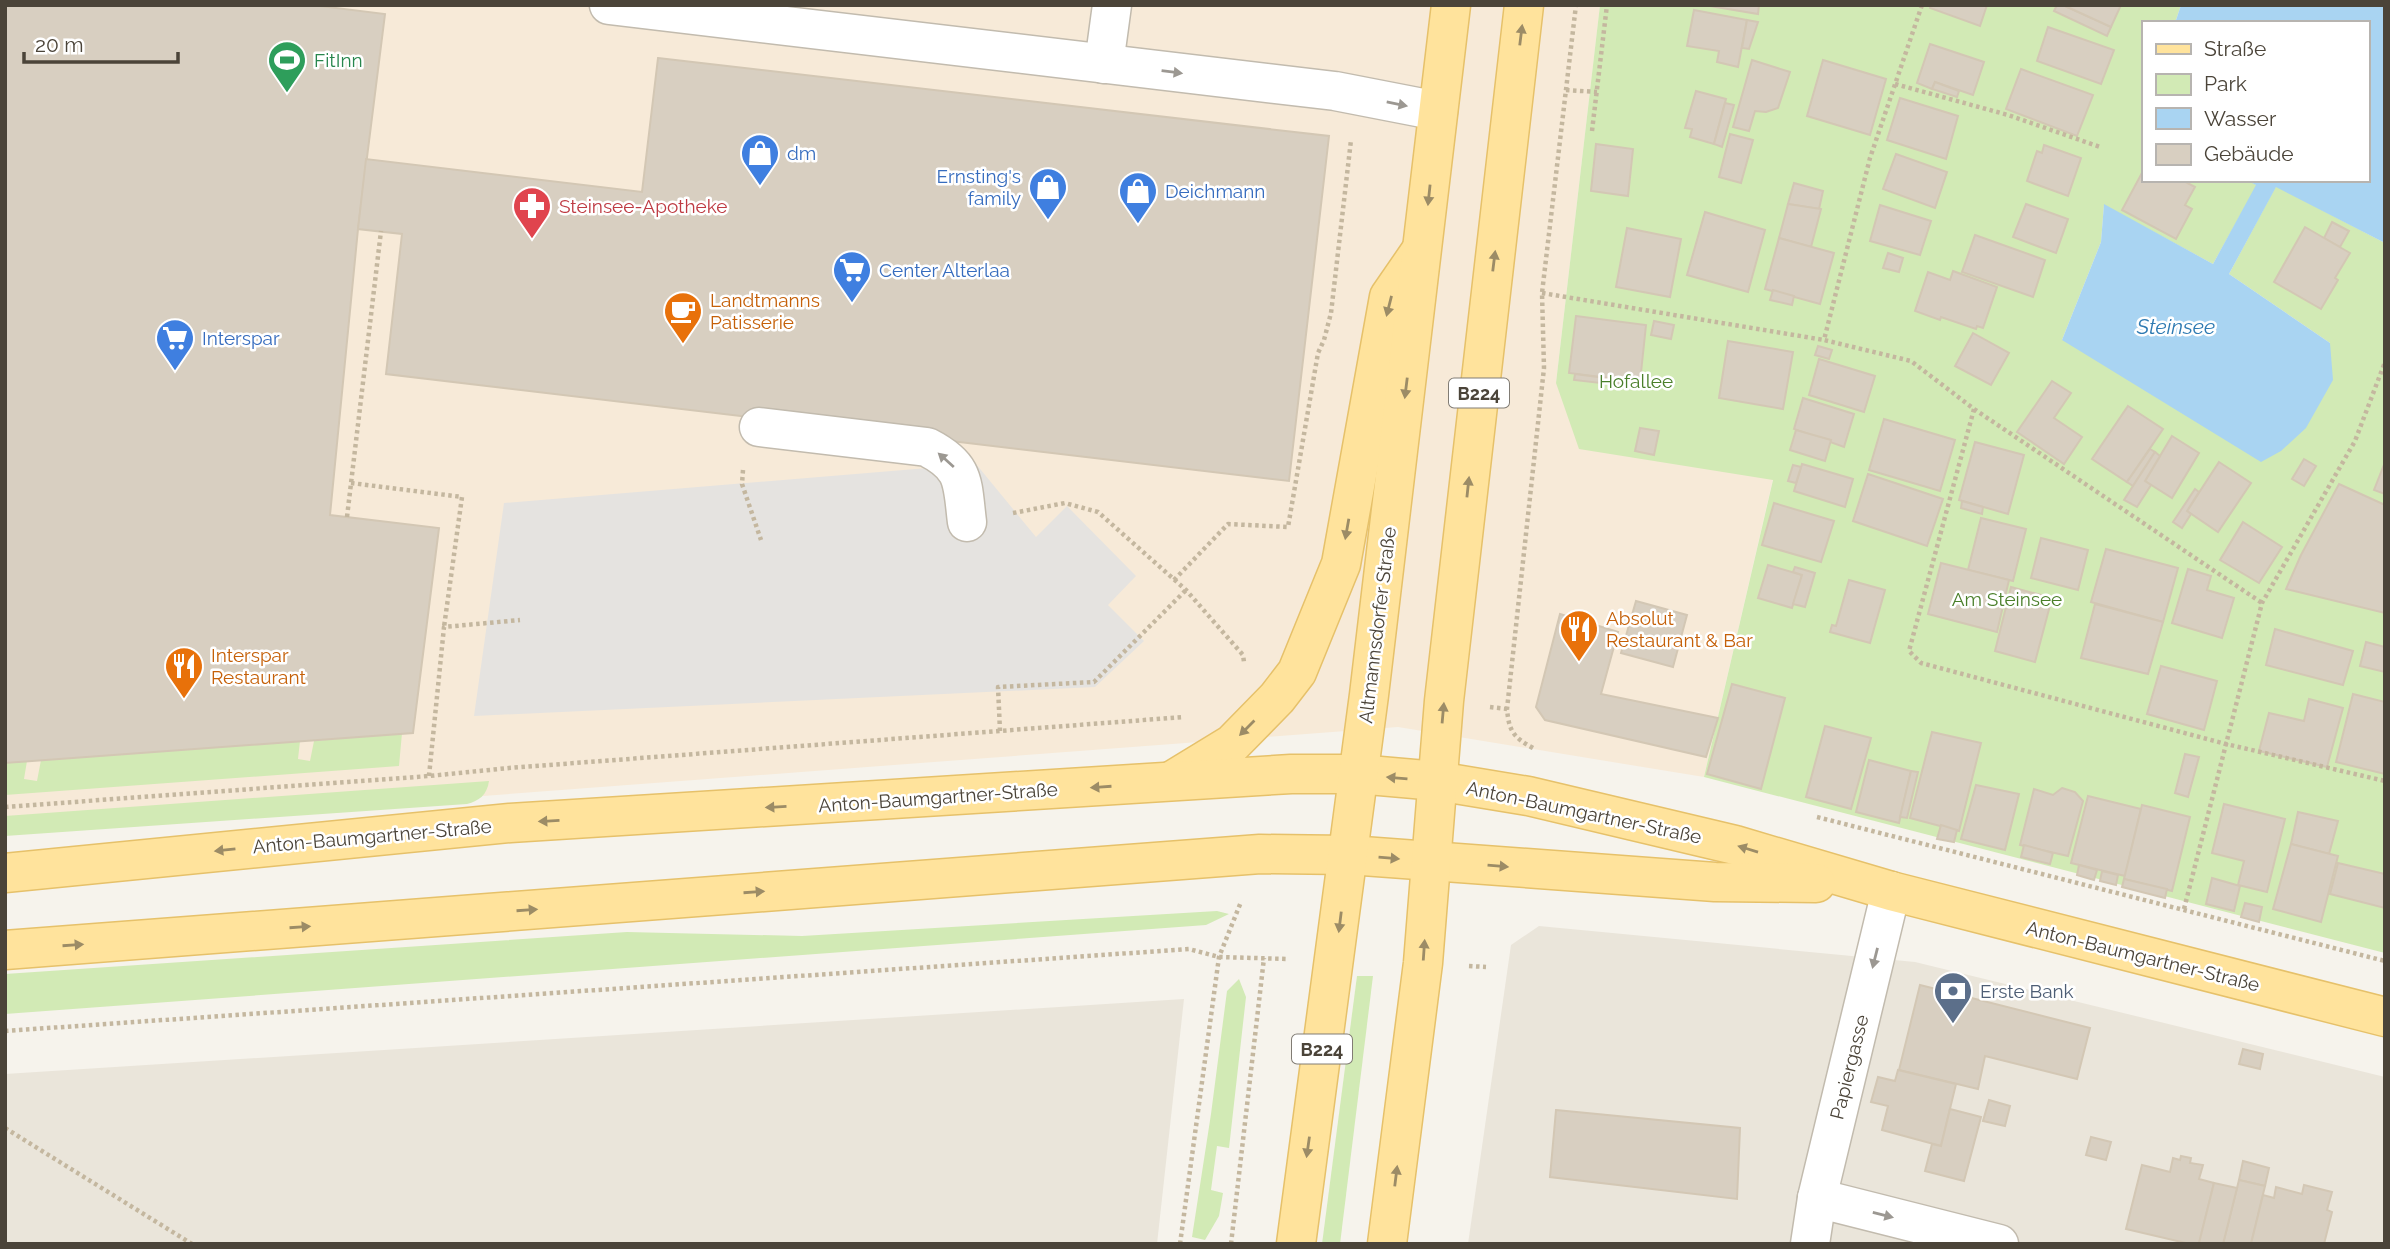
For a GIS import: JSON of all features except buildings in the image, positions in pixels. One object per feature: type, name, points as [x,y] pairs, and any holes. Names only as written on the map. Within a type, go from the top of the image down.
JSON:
[{"type":"main road","name":"Altmannsdorfer Straße","points":[[1296,1244],[1349,855],[1451,5]]},
{"type":"main road","name":"B224","points":[[1387,1244],[1423,963],[1437,781],[1524,5]]},
{"type":"main road","points":[[1169,783],[1232,744],[1277,698],[1297,672],[1341,564],[1390,297],[1423,248]]},
{"type":"main road","name":"Anton-Baumgartner-Straße","points":[[5,873],[510,823],[1291,774],[1357,775],[1437,781],[1528,796],[1735,845],[1876,887],[2385,1017]]},
{"type":"main road","name":"Anton-Baumgartner-Straße","points":[[5,950],[1260,854],[1349,855],[1715,882],[1876,887]]},
{"type":"street","points":[[609,5],[1356,95],[1438,111]]},
{"type":"street","points":[[1104,64],[1112,5]]},
{"type":"street","points":[[752,442],[927,447],[946,457],[962,480],[967,522]]},
{"type":"street","name":"Papiergasse","points":[[1810,1244],[1876,887]]},
{"type":"street","points":[[1817,1198],[1998,1244]]},
{"type":"path","points":[[1546,751],[1533,748],[1517,739],[1508,724],[1507,709],[1544,368],[1542,293],[1576,5]]},
{"type":"path","points":[[1592,131],[1607,5]]},
{"type":"path","points":[[1824,340],[1870,158],[1922,5]]},
{"type":"path","points":[[1895,84],[2008,114],[2100,147]]},
{"type":"path","points":[[1566,90],[1597,92]]},
{"type":"path","points":[[1174,580],[1228,524],[1288,527],[1318,353],[1331,313],[1356,95]]},
{"type":"path","points":[[347,517],[381,231]]},
{"type":"path","points":[[1542,293],[1824,340],[1911,361],[1974,409],[2262,603]]},
{"type":"path","points":[[2184,910],[2262,603],[2355,441],[2385,362]]},
{"type":"path","points":[[1974,409],[1909,651],[1921,663],[2226,744],[2385,781]]},
{"type":"path","points":[[752,442],[742,484],[761,540]]},
{"type":"path","points":[[351,484],[462,497],[444,627],[429,776]]},
{"type":"path","points":[[967,522],[1065,503],[1098,512],[1186,590],[1243,655],[1245,672],[1251,662]]},
{"type":"path","points":[[1000,731],[998,687],[1094,682],[1186,590]]},
{"type":"path","points":[[444,627],[520,620]]},
{"type":"path","points":[[5,807],[1191,716]]},
{"type":"path","points":[[1816,817],[2385,961]]},
{"type":"path","points":[[5,1031],[1189,949],[1219,957],[1180,1244]]},
{"type":"path","points":[[1231,1244],[1264,958]]},
{"type":"path","points":[[5,1128],[191,1244]]},
{"type":"shaded area","points":[[5,5],[1600,5],[1556,383],[1773,479],[1704,777],[1398,727],[5,832]]},
{"type":"shaded area","points":[[976,464],[1036,537],[1067,506],[1136,576],[1108,605],[1144,641],[1095,687],[474,716],[504,503]]},
{"type":"shaded area","points":[[1539,926],[1915,962],[2385,1077],[2385,1244],[1468,1244],[1511,945]]},
{"type":"shaded area","points":[[1184,999],[1157,1244],[5,1244],[5,1074]]},
{"type":"green space","name":"Am Steinsee","points":[[1600,5],[2181,5],[2176,21],[2142,21],[2142,182],[2250,182],[2257,185],[2213,264],[2104,205],[2101,242],[2062,340],[2330,343],[2229,274],[2276,186],[2385,243],[2385,953],[1704,777],[1773,480],[1579,449],[1556,383]]},
{"type":"green space","points":[[402,733],[399,766],[5,795],[5,763],[27,761],[24,779],[37,781],[41,760],[300,741],[298,759],[310,761],[314,741]]},
{"type":"green space","points":[[489,781],[482,797],[467,804],[5,836],[5,816]]},
{"type":"green space","points":[[1217,911],[1229,914],[1206,925],[5,1014],[5,974],[627,932],[802,936]]},
{"type":"green space","points":[[1357,976],[1373,976],[1340,1244],[1322,1244]]},
{"type":"green space","points":[[1239,979],[1246,997],[1229,1148],[1217,1146],[1211,1190],[1223,1193],[1219,1216],[1205,1240],[1192,1237],[1227,991]]},
{"type":"water","name":"Steinsee","points":[[2181,5],[2385,5],[2385,243],[2276,187],[2229,274],[2330,343],[2333,380],[2306,428],[2281,451],[2261,462],[2062,340],[2101,242],[2104,204],[2213,264],[2256,185],[2250,182],[2369,182],[2369,21],[2176,21]]},
{"type":"place","name":"FitInn","points":[[287,94]]},
{"type":"place","name":"dm","points":[[760,187]]},
{"type":"place","name":"Ernsting's family","points":[[1048,221]]},
{"type":"place","name":"Deichmann","points":[[1138,225]]},
{"type":"place","name":"Steinsee-Apotheke","points":[[532,240]]},
{"type":"place","name":"Center Alterlaa","points":[[852,304]]},
{"type":"place","name":"Landtmanns Patisserie","points":[[683,345]]},
{"type":"place","name":"Interspar","points":[[175,372]]},
{"type":"place","name":"Absolut Restaurant & Bar","points":[[1579,663]]},
{"type":"place","name":"Interspar Restaurant","points":[[184,700]]},
{"type":"place","name":"Erste Bank","points":[[1953,1025]]},
{"type":"park label","name":"Hofallee","points":[[1636,381]]}]
